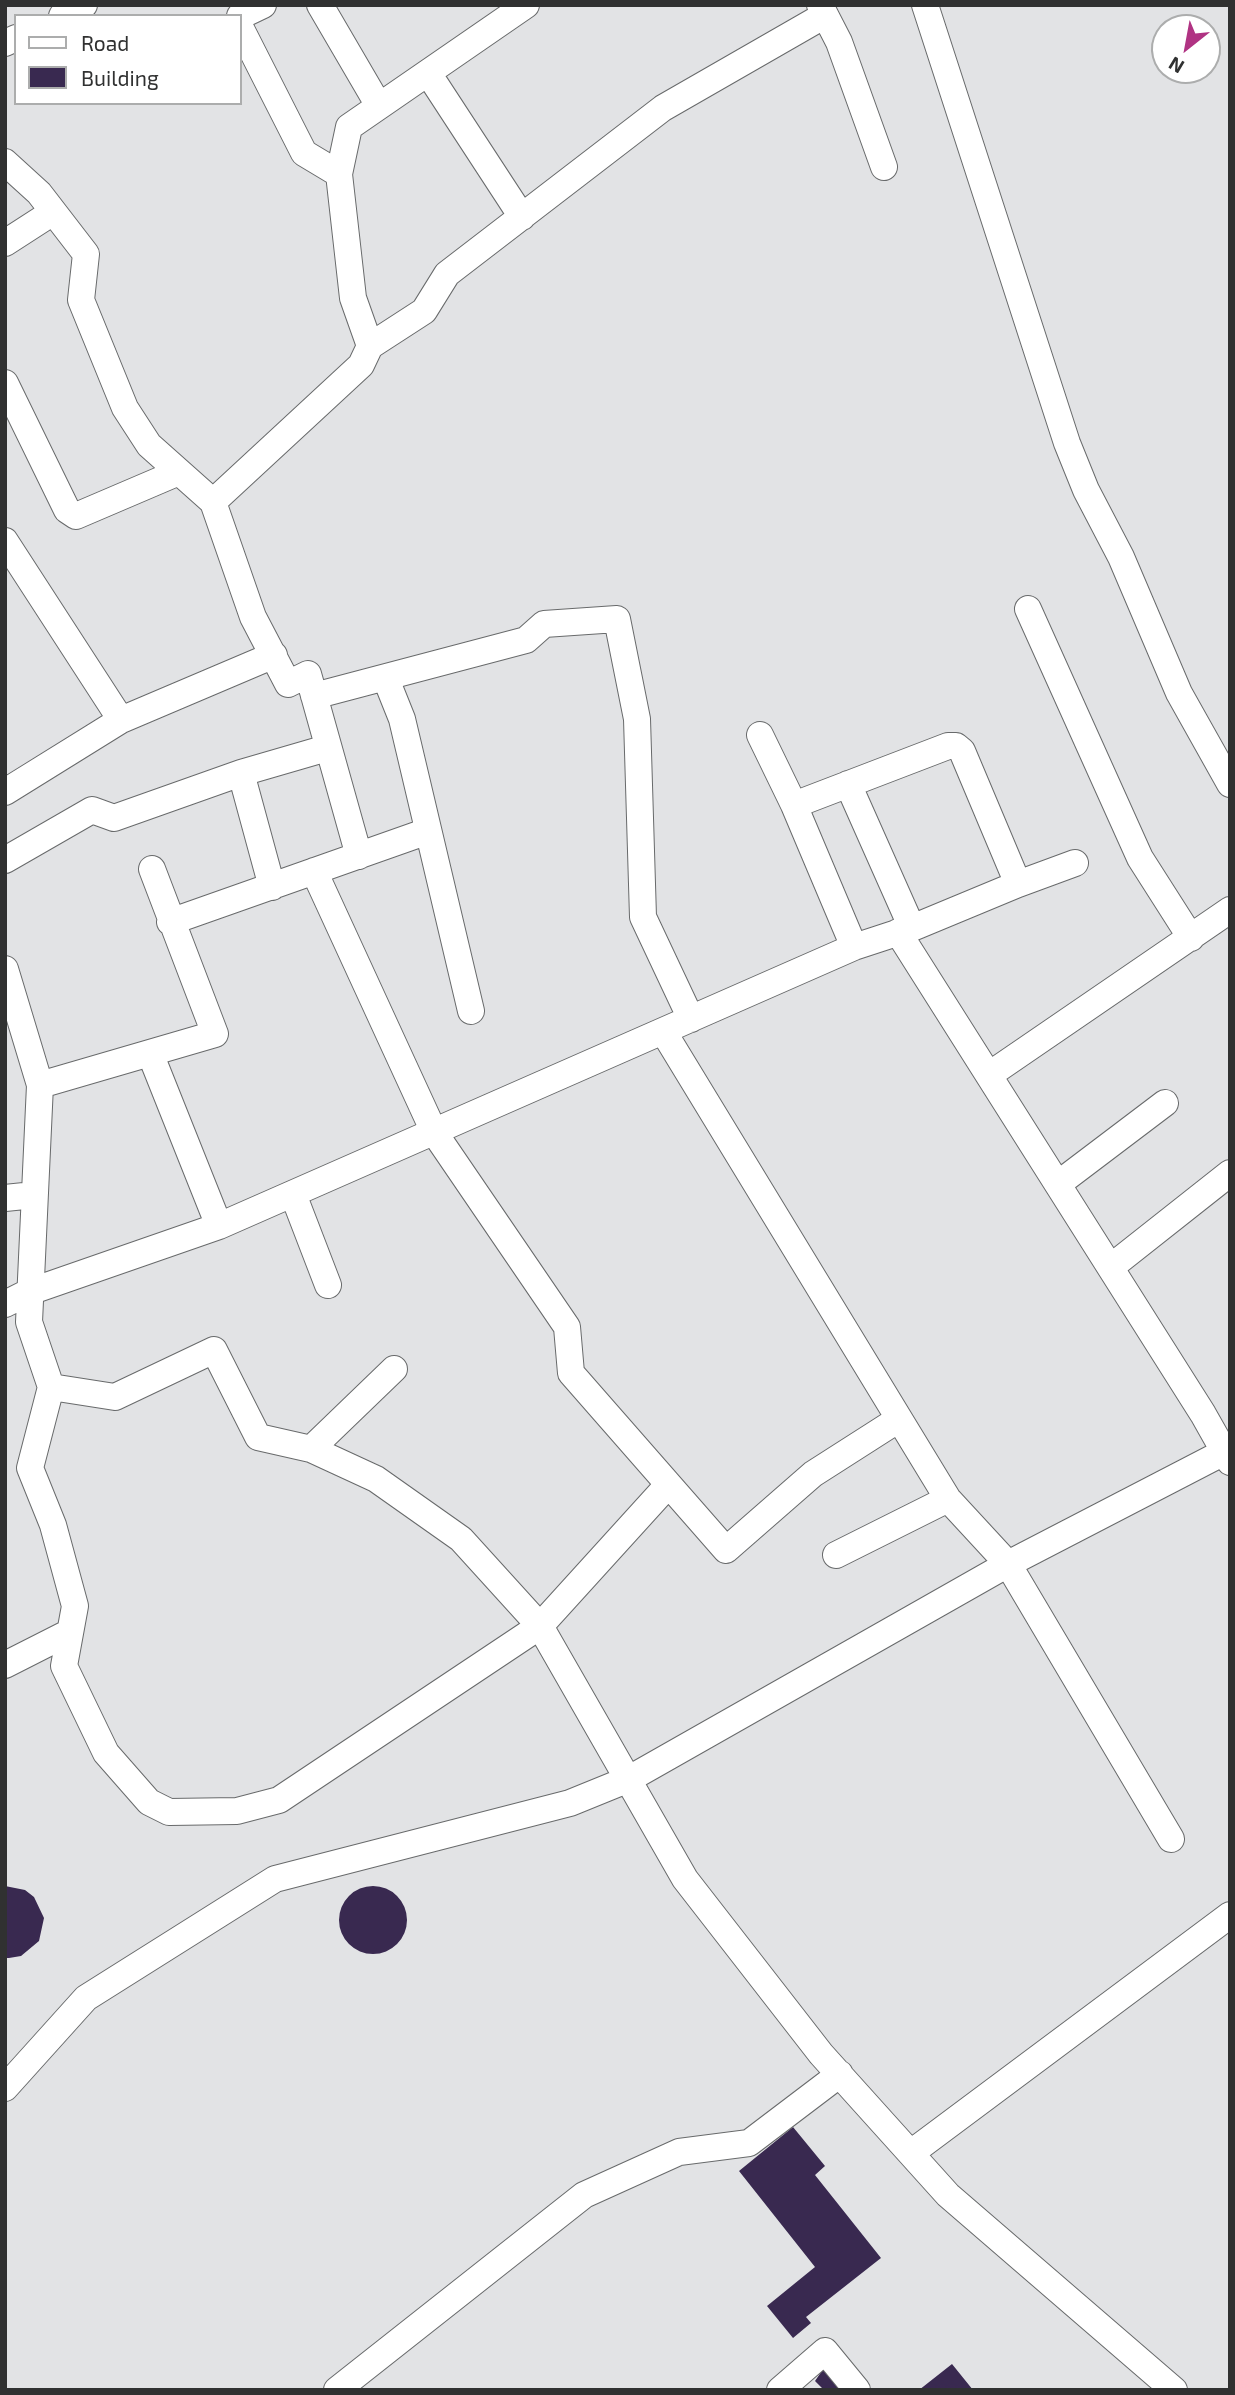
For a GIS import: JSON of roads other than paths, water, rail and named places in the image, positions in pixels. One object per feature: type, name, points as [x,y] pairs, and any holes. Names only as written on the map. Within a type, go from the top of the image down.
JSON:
[{"type":"street","points":[[66,14],[84,5]]},
{"type":"street","points":[[242,15],[263,5]]},
{"type":"street","points":[[320,5],[379,106]]},
{"type":"street","points":[[370,346],[353,298],[339,174],[349,127],[526,5]]},
{"type":"street","points":[[925,5],[1067,443],[1086,490],[1121,557],[1179,693],[1230,784]]},
{"type":"street","points":[[213,502],[361,365],[370,346],[424,312],[447,274],[663,108],[822,10],[839,42],[884,167]]},
{"type":"street","points":[[242,31],[304,153],[339,174]]},
{"type":"street","points":[[428,73],[522,217]]},
{"type":"street","points":[[5,162],[39,193],[86,254],[81,300],[125,408],[149,445],[213,502],[253,617],[288,684],[308,674],[359,856]]},
{"type":"street","points":[[5,243],[53,212]]},
{"type":"street","points":[[5,383],[67,510],[76,516],[179,472]]},
{"type":"street","points":[[5,541],[28,571],[68,641],[121,720]]},
{"type":"street","points":[[1028,610],[1140,858],[1191,938]]},
{"type":"street","points":[[314,696],[526,640],[544,624],[617,619],[637,719],[643,917],[691,1018]]},
{"type":"street","points":[[5,792],[121,720],[274,655]]},
{"type":"street","points":[[386,679],[402,719],[471,1011]]},
{"type":"street","points":[[760,735],[794,805],[854,947]]},
{"type":"street","points":[[794,805],[948,746],[956,746],[962,751],[1018,884]]},
{"type":"street","points":[[5,860],[92,810],[114,818],[241,773],[327,748]]},
{"type":"street","points":[[241,773],[271,887]]},
{"type":"street","points":[[5,2088],[86,1997],[275,1879],[570,1803],[629,1779],[1008,1564],[1228,1454],[989,1075],[905,930],[848,784]]},
{"type":"street","points":[[170,922],[428,831]]},
{"type":"street","points":[[5,1304],[29,1292],[219,1226],[854,947],[905,930],[1075,863]]},
{"type":"street","points":[[40,1085],[215,1034],[152,869]]},
{"type":"street","points":[[314,871],[434,1132],[567,1327],[571,1373],[726,1550],[813,1474],[899,1419]]},
{"type":"street","points":[[989,1075],[1230,910]]},
{"type":"street","points":[[5,969],[14,1030],[40,1085],[29,1322],[51,1387],[30,1468],[53,1525],[75,1606],[64,1666],[106,1753],[149,1802],[169,1812],[237,1811],[279,1800],[540,1626],[668,1485]]},
{"type":"street","points":[[663,1031],[948,1499],[1008,1564],[1171,1839]]},
{"type":"street","points":[[150,1053],[219,1226]]},
{"type":"street","points":[[1058,1184],[1165,1103]]},
{"type":"street","points":[[1111,1267],[1230,1173]]},
{"type":"street","points":[[293,1194],[328,1285]]},
{"type":"street","points":[[5,1198],[34,1195]]},
{"type":"street","points":[[51,1387],[115,1397],[214,1350],[258,1437],[311,1449],[376,1479],[461,1539],[540,1626],[685,1879],[840,2074],[948,2195],[1174,2390]]},
{"type":"street","points":[[311,1449],[394,1369]]},
{"type":"street","points":[[836,1555],[948,1499]]},
{"type":"street","points":[[5,1665],[70,1632]]},
{"type":"street","points":[[911,2153],[1230,1915]]},
{"type":"street","points":[[337,2390],[584,2195],[679,2152],[749,2143],[840,2074]]},
{"type":"street","points":[[780,2390],[825,2351],[857,2390]]}]
